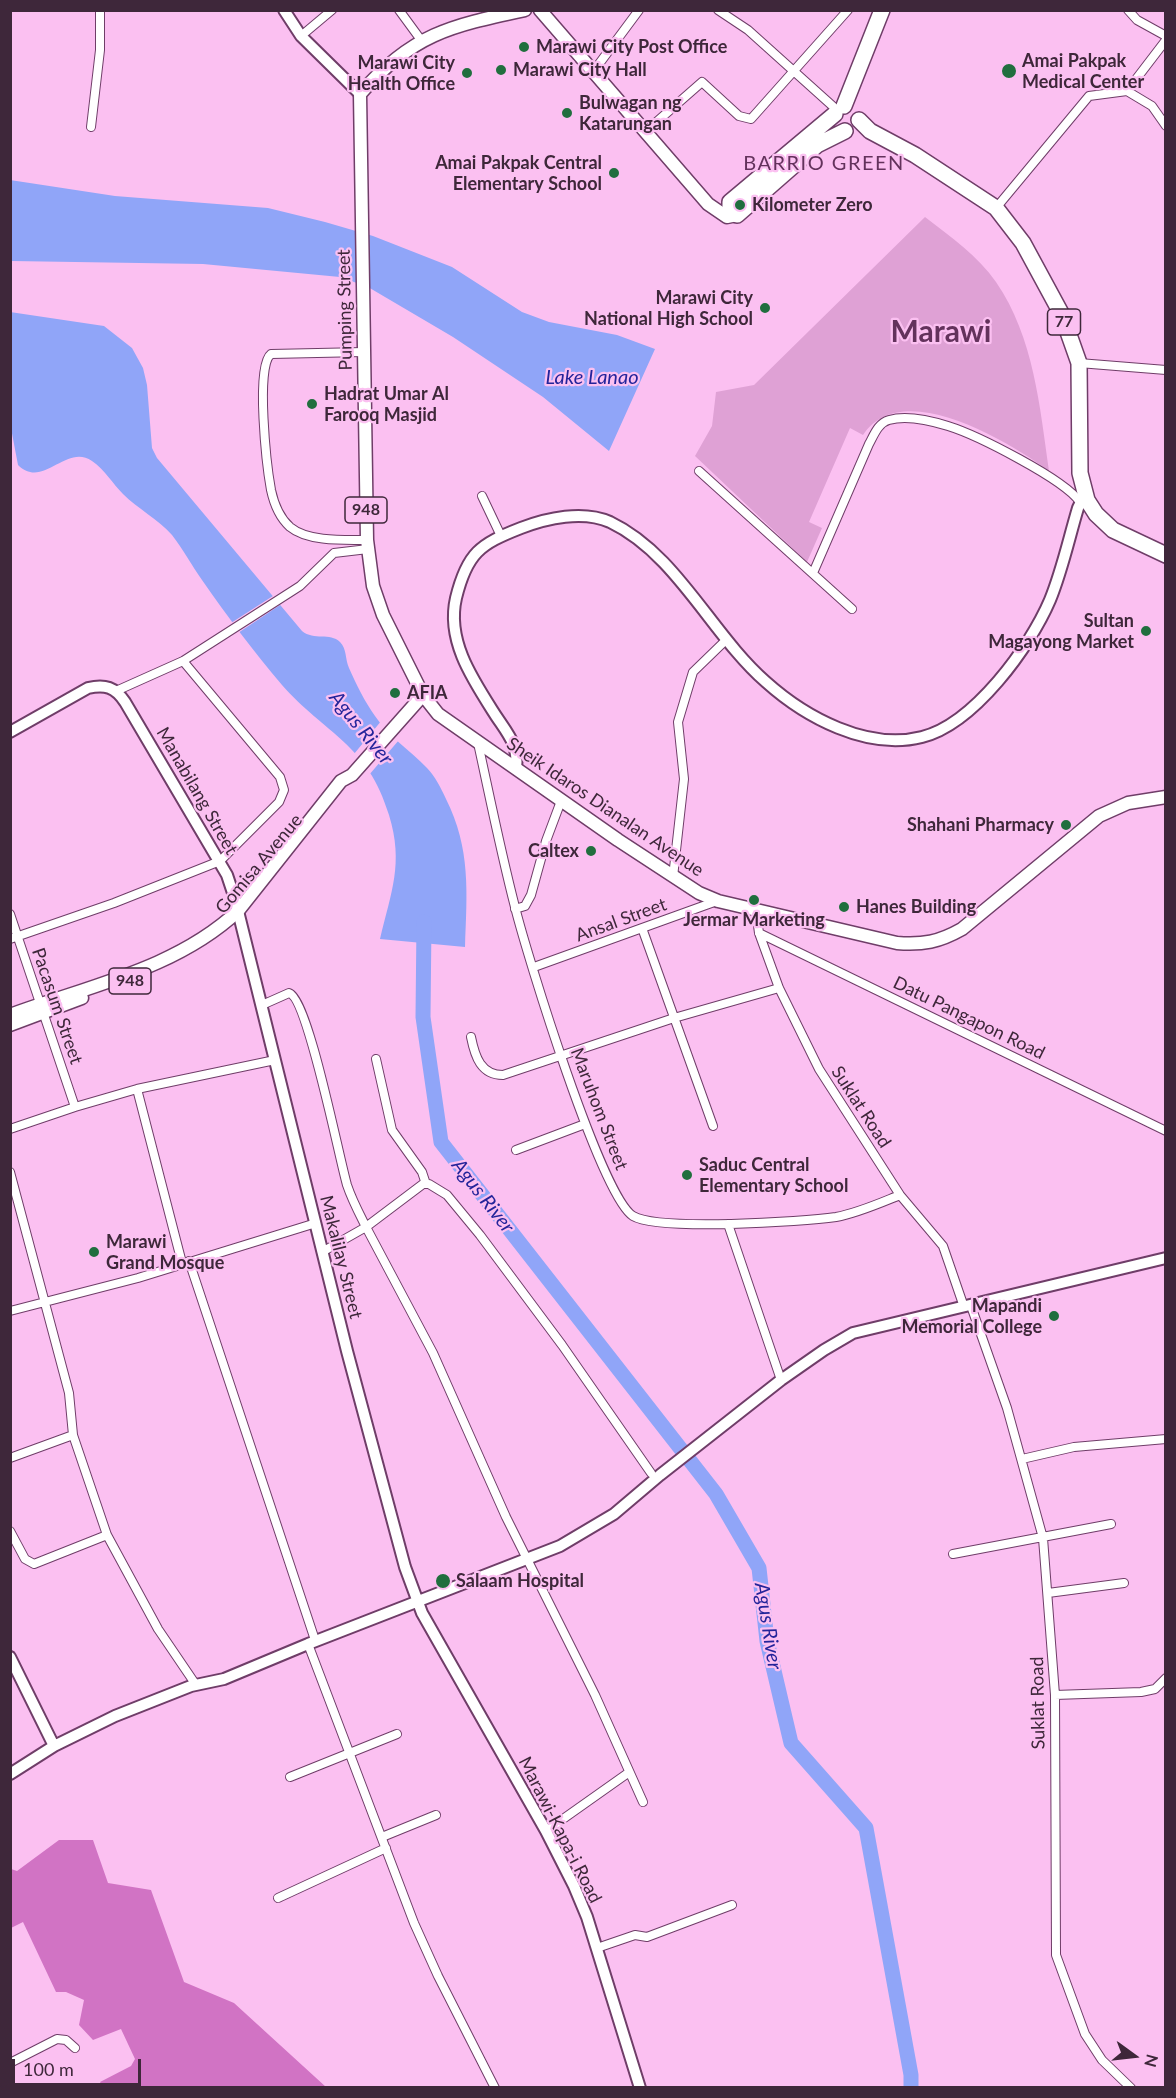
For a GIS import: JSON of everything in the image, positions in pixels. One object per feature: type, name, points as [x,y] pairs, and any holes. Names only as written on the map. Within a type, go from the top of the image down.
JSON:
[{"type":"highway","points":[[734,208],[846,118],[852,86],[882,10]]},
{"type":"highway","name":"77","points":[[846,118],[915,155],[996,208],[1023,243],[1062,315],[1079,363],[1082,498],[1113,530],[1166,555]]},
{"type":"main road","points":[[284,10],[301,36],[360,94],[384,68],[421,40],[462,24],[525,10]]},
{"type":"main road","points":[[540,10],[708,204],[734,208]]},
{"type":"main road","name":"Pumping Street","points":[[360,94],[367,544],[378,602],[423,694]]},
{"type":"main road","points":[[516,768],[516,747],[464,660],[453,624],[456,597],[465,570],[483,545],[501,536],[564,516],[608,521],[643,546],[663,564],[725,641],[765,682],[809,715],[856,734],[903,740],[931,734],[985,696],[1023,651],[1050,599],[1082,498]]},
{"type":"main road","points":[[10,732],[88,688],[102,686],[113,689]]},
{"type":"main road","name":"Manabilang Street","points":[[113,689],[125,702],[220,861],[232,888],[239,915]]},
{"type":"main road","name":"Sheik Idaros Dianalan Avenue","points":[[423,694],[438,714],[478,743],[673,877],[718,901],[897,944],[920,945],[939,942],[962,929],[1099,816],[1128,803],[1166,797]]},
{"type":"main road","name":"Gomisa Avenue","points":[[10,1015],[42,1008],[180,960],[207,946],[239,915],[348,786],[355,772],[423,694]]},
{"type":"main road","name":"Makalilay Street","points":[[239,915],[322,1252],[402,1557],[417,1602]]},
{"type":"main road","name":"Gomisa Avenue","points":[[10,1025],[42,1008]]},
{"type":"main road","points":[[10,1774],[54,1746],[115,1716],[196,1685],[215,1682],[560,1546],[595,1527],[655,1474],[824,1350],[854,1333],[1166,1258]]},
{"type":"main road","name":"Marawi-Kapa-i Road","points":[[417,1602],[574,1886],[597,1948],[640,2088]]},
{"type":"main road","points":[[10,1657],[54,1746]]},
{"type":"street","points":[[91,127],[100,50],[100,10]]},
{"type":"street","points":[[301,36],[332,10]]},
{"type":"street","points":[[399,10],[421,40]]},
{"type":"street","points":[[593,72],[639,10]]},
{"type":"street","points":[[718,10],[748,30],[791,72],[846,118]]},
{"type":"street","points":[[645,132],[702,82],[739,116],[751,119],[848,10]]},
{"type":"street","points":[[1127,91],[1166,38],[1137,20],[1128,10]]},
{"type":"street","points":[[996,208],[1084,100],[1095,94],[1127,91],[1152,106],[1166,126]]},
{"type":"street","points":[[363,352],[271,354],[265,361],[263,380],[268,469],[272,492],[281,517],[301,533],[367,544]]},
{"type":"street","points":[[1079,363],[1166,370]]},
{"type":"street","points":[[813,573],[869,444],[878,427],[889,420],[930,421],[963,431],[1022,462],[1082,498]]},
{"type":"street","points":[[699,471],[852,609]]},
{"type":"street","points":[[482,496],[501,536]]},
{"type":"street","points":[[113,689],[183,661],[300,586],[334,554],[367,544]]},
{"type":"street","points":[[673,877],[684,779],[678,722],[693,672],[725,641]]},
{"type":"street","points":[[14,938],[114,903],[220,861],[279,802],[284,786],[272,767],[183,661]]},
{"type":"street","name":"Maruhom Street","points":[[478,743],[515,909],[585,1124],[609,1179],[629,1213],[639,1219],[657,1222],[728,1224],[838,1216],[900,1195]]},
{"type":"street","points":[[515,909],[525,906],[531,895],[546,841],[561,801]]},
{"type":"street","name":"Ansal Street","points":[[534,967],[718,901]]},
{"type":"street","name":"Suklat Road","points":[[756,911],[759,933],[779,988],[819,1069],[900,1195],[943,1246],[1022,1459],[1043,1538],[1055,1695],[1054,1932],[1056,1955],[1085,2034],[1101,2060],[1131,2088]]},
{"type":"street","name":"Pacasum Street","points":[[10,914],[14,938],[42,1008],[75,1107]]},
{"type":"street","points":[[642,928],[713,1126]]},
{"type":"street","name":"Datu Pangapon Road","points":[[759,933],[1166,1131]]},
{"type":"street","points":[[471,1037],[481,1066],[494,1075],[503,1075],[674,1018],[779,988]]},
{"type":"street","points":[[261,1005],[289,993],[297,999],[310,1032],[347,1185],[366,1227],[433,1353],[502,1509],[600,1705],[628,1773],[643,1802]]},
{"type":"street","points":[[376,1059],[393,1130],[422,1172],[426,1184],[447,1196],[480,1235],[655,1474]]},
{"type":"street","points":[[10,1129],[137,1089],[275,1060]]},
{"type":"street","points":[[137,1089],[185,1262],[349,1755],[438,1976],[495,2088]]},
{"type":"street","points":[[1155,1126],[1166,1123]]},
{"type":"street","points":[[516,1150],[585,1124]]},
{"type":"street","points":[[10,1172],[69,1393],[73,1435],[107,1535],[158,1629],[196,1685]]},
{"type":"street","points":[[322,1252],[366,1227],[426,1184]]},
{"type":"street","points":[[10,1311],[138,1278],[316,1223]]},
{"type":"street","points":[[728,1224],[782,1380]]},
{"type":"street","points":[[10,1458],[73,1435]]},
{"type":"street","points":[[1022,1459],[1074,1447],[1166,1439]]},
{"type":"street","points":[[953,1554],[1111,1524]]},
{"type":"street","points":[[10,1531],[25,1559],[34,1564],[107,1535]]},
{"type":"street","points":[[1048,1593],[1124,1583]]},
{"type":"street","points":[[1055,1695],[1141,1692],[1155,1689],[1166,1678]]},
{"type":"street","points":[[290,1777],[397,1734]]},
{"type":"street","points":[[546,1832],[628,1773]]},
{"type":"street","points":[[382,1837],[436,1815]]},
{"type":"street","points":[[278,1898],[330,1875],[342,1866],[386,1848]]},
{"type":"street","points":[[597,1948],[635,1935],[647,1937],[732,1905]]},
{"type":"street","points":[[10,2063],[57,2039],[66,2040],[75,2048]]},
{"type":"shaded area","points":[[925,217],[981,264],[1009,303],[1027,349],[1033,374],[1049,471],[983,431],[956,420],[928,413],[903,412],[881,418],[863,435],[850,428],[809,522],[822,528],[807,562],[695,456],[712,426],[716,392],[754,385]]},
{"type":"shaded area","points":[[59,1840],[93,1840],[108,1883],[151,1890],[184,1982],[234,2003],[326,2087],[103,2087],[100,2082],[131,2066],[135,2059],[121,2029],[93,2040],[79,2025],[84,2000],[66,1992],[56,1992],[23,1922],[11,1928],[11,1869],[17,1871]]},
{"type":"water","name":"Lake Lanao","points":[[10,180],[115,196],[268,208],[325,222],[373,236],[452,267],[522,312],[549,322],[617,335],[655,349],[609,451],[543,397],[453,337],[368,287],[340,277],[203,264],[11,261]]},
{"type":"water","points":[[10,312],[104,326],[132,348],[143,368],[147,385],[152,448],[157,458],[302,631],[312,636],[332,637],[340,642],[355,680],[375,716],[393,737],[427,768],[440,786],[454,817],[464,853],[466,871],[465,947],[380,939],[392,892],[396,863],[393,832],[380,791],[357,756],[298,702],[251,647],[198,575],[172,535],[119,490],[92,461],[82,457],[73,458],[36,472],[27,471],[18,465],[10,423]]},
{"type":"pier","points":[[276,594],[283,603],[238,633],[231,623]]},
{"type":"pier","points":[[382,720],[399,740],[369,775],[354,754]]},
{"type":"waterway","name":"Agus River","points":[[424,922],[423,1017],[441,1142],[716,1494],[759,1568],[767,1641],[791,1743],[866,1828],[911,2075],[911,2088]]},
{"type":"place","name":"Marawi City Post Office","points":[[524,47]]},
{"type":"place","name":"Marawi City Hall","points":[[501,70]]},
{"type":"place","name":"Amai Pakpak Medical Center","points":[[1009,71]]},
{"type":"place","name":"Marawi City Health Office","points":[[467,73]]},
{"type":"place","name":"Bulwagan ng Katarungan","points":[[567,113]]},
{"type":"place","name":"Amai Pakpak Central Elementary School","points":[[614,173]]},
{"type":"place","name":"Kilometer Zero","points":[[740,205]]},
{"type":"place","name":"Marawi City National High School","points":[[765,308]]},
{"type":"place","name":"Hadrat Umar Al Farooq Masjid","points":[[312,404]]},
{"type":"place","name":"Sultan Magayong Market","points":[[1146,631]]},
{"type":"place","name":"AFIA","points":[[395,693]]},
{"type":"place","name":"Shahani Pharmacy","points":[[1066,825]]},
{"type":"place","name":"Caltex","points":[[591,851]]},
{"type":"place","name":"Jermar Marketing","points":[[754,900]]},
{"type":"place","name":"Hanes Building","points":[[844,907]]},
{"type":"place","name":"Saduc Central Elementary School","points":[[687,1175]]},
{"type":"place","name":"Marawi Grand Mosque","points":[[94,1252]]},
{"type":"place","name":"Mapandi Memorial College","points":[[1054,1316]]},
{"type":"place","name":"Salaam Hospital","points":[[443,1581]]},
{"type":"district","name":"BARRIO GREEN","points":[[824,164]]},
{"type":"district","name":"Marawi","points":[[941,332]]}]
